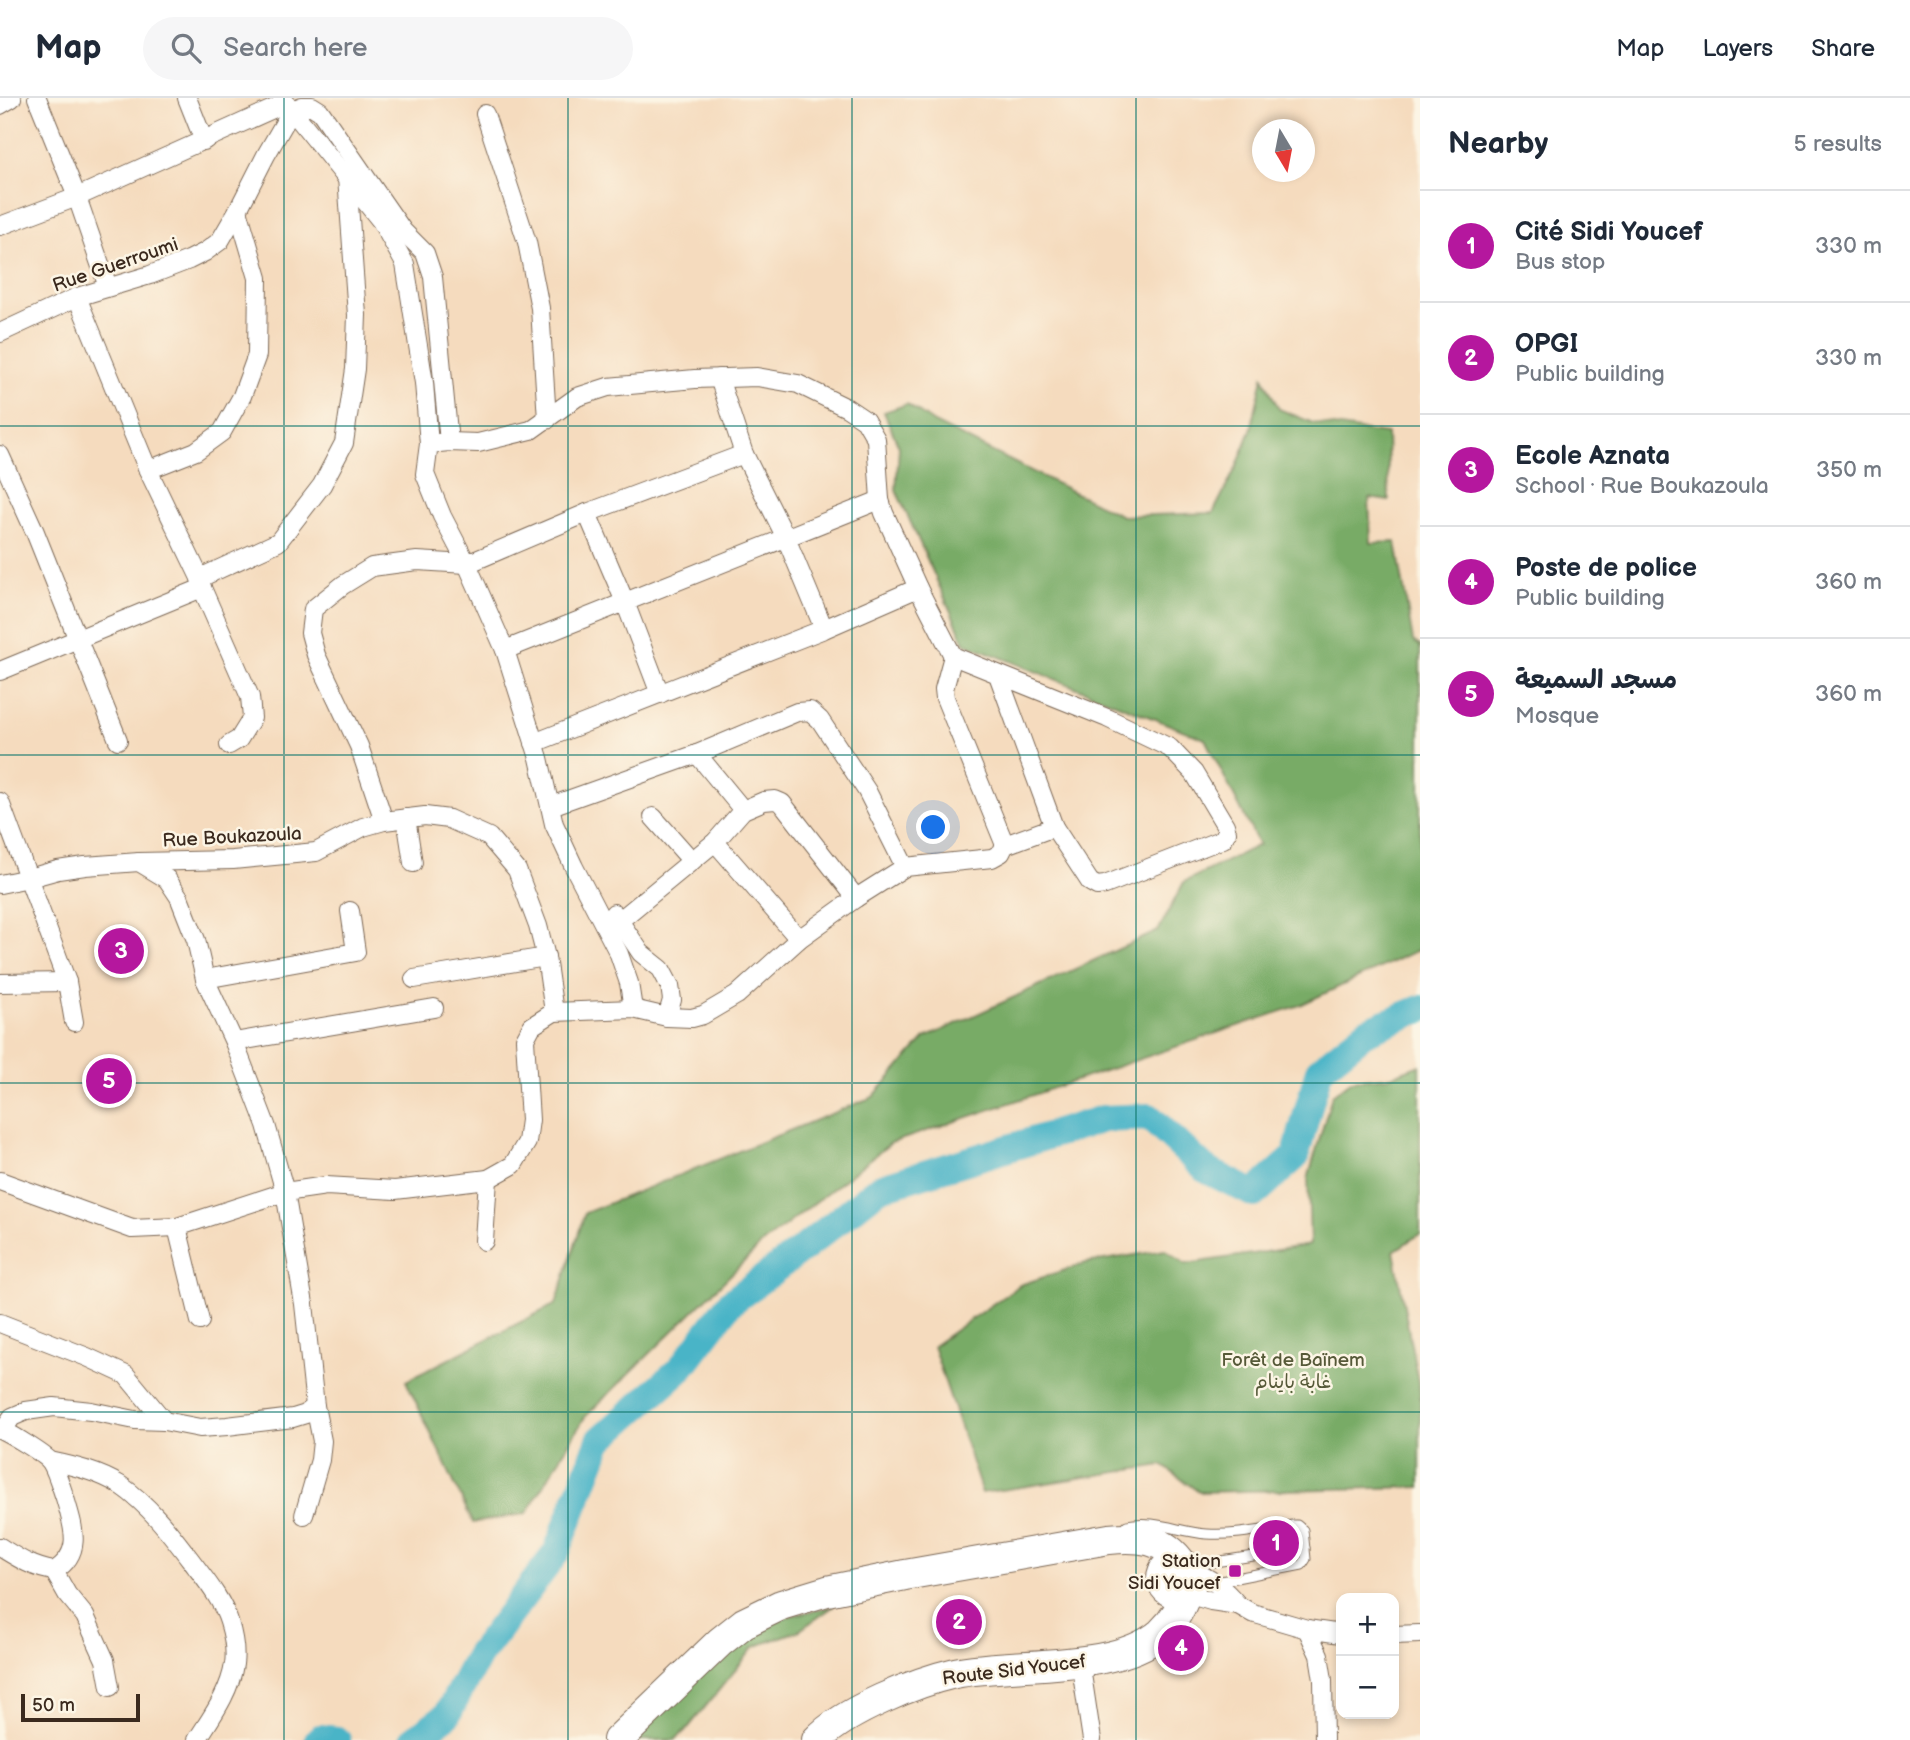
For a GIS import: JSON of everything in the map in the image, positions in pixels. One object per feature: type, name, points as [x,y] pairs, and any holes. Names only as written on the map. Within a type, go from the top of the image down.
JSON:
[{"type":"main road","points":[[618,1740],[720,1642],[744,1623],[780,1605],[827,1591],[1097,1541],[1132,1538],[1153,1541],[1170,1549],[1184,1579]]},
{"type":"main road","name":"Route Sid Youcef","points":[[817,1740],[857,1711],[921,1682],[988,1668],[1080,1661],[1141,1646],[1157,1617],[1184,1579]]},
{"type":"street","points":[[0,105],[12,98]]},
{"type":"street","points":[[37,98],[77,197],[108,287]]},
{"type":"street","points":[[187,98],[204,141]]},
{"type":"street","points":[[0,226],[77,197],[287,104],[312,106],[320,111],[403,231],[425,253],[433,277],[449,442]]},
{"type":"street","points":[[287,104],[381,221],[405,264],[424,383],[429,444],[425,474],[505,650],[534,743],[554,824],[573,867],[619,954],[629,983],[633,1009]]},
{"type":"street","name":"Rue Guerroumi","points":[[0,333],[78,297],[150,275],[205,252],[220,241],[265,155],[287,104]]},
{"type":"street","points":[[485,114],[527,242],[540,308],[547,420]]},
{"type":"street","points":[[0,671],[201,583],[278,542],[322,485],[344,443],[355,369],[357,315],[347,177]]},
{"type":"street","points":[[148,470],[196,451],[222,432],[242,396],[257,355],[258,278],[238,210]]},
{"type":"street","points":[[78,297],[148,470],[250,697],[252,718],[239,739],[229,745]]},
{"type":"street","points":[[429,444],[478,443],[531,430],[577,397],[608,387],[757,377],[798,384],[847,408],[865,420],[876,439],[880,500],[884,513],[953,656],[1107,718],[1170,748],[1194,773],[1225,825],[1227,832],[1223,839],[1105,885],[1097,886],[1090,882],[1055,827],[998,675]]},
{"type":"street","points":[[719,378],[744,454],[786,538],[824,629]]},
{"type":"street","points":[[0,454],[118,740]]},
{"type":"street","points":[[384,821],[359,746],[316,655],[310,633],[313,609],[342,585],[372,567],[417,561],[467,564],[587,513],[744,454]]},
{"type":"street","points":[[505,650],[880,500]]},
{"type":"street","points":[[587,513],[660,694]]},
{"type":"street","points":[[534,743],[824,629],[918,588]]},
{"type":"street","points":[[953,656],[944,689],[945,698],[1005,845]]},
{"type":"street","points":[[551,806],[696,754],[797,712],[810,711],[820,720],[867,791],[905,867]]},
{"type":"street","points":[[696,754],[743,810]]},
{"type":"street","points":[[667,1017],[672,1000],[670,986],[661,969],[640,953],[617,917],[715,842],[743,810],[764,801],[775,800],[782,803],[856,898]]},
{"type":"street","points":[[0,802],[67,982],[74,1022]]},
{"type":"street","name":"Rue Boukazoula","points":[[0,884],[85,866],[233,860],[316,852],[363,827],[384,821],[425,816],[449,819],[489,837],[517,870],[538,926],[546,957],[554,1012]]},
{"type":"street","points":[[653,817],[692,861]]},
{"type":"street","points":[[406,818],[412,863]]},
{"type":"street","points":[[0,1181],[132,1229],[177,1227],[285,1192],[326,1186],[395,1190],[488,1179],[513,1165],[527,1142],[530,1120],[525,1040],[532,1026],[554,1012],[633,1009],[667,1017],[703,1015],[737,996],[799,939],[905,867],[992,858],[1001,853],[1005,845],[1055,827]]},
{"type":"street","points":[[715,842],[799,939]]},
{"type":"street","points":[[139,862],[167,879],[174,887],[195,940],[205,979],[234,1042],[266,1125],[285,1192],[304,1304],[315,1406],[322,1441],[320,1460],[304,1515]]},
{"type":"street","points":[[205,979],[356,952],[349,911]]},
{"type":"street","points":[[414,979],[546,957]]},
{"type":"street","points":[[0,983],[67,982]]},
{"type":"street","points":[[234,1042],[434,1008]]},
{"type":"street","points":[[484,1241],[488,1179]]},
{"type":"street","points":[[177,1227],[200,1321]]},
{"type":"street","points":[[0,1323],[126,1375],[164,1421]]},
{"type":"street","points":[[197,1740],[228,1688],[234,1663],[234,1644],[229,1619],[211,1588],[166,1528],[120,1485],[83,1468],[50,1461],[1,1429],[12,1418],[26,1411],[54,1407],[200,1428],[293,1418],[306,1414],[315,1406]]},
{"type":"street","points":[[0,1547],[25,1563],[54,1572],[64,1565],[72,1554],[75,1531],[50,1461]]},
{"type":"street","points":[[54,1572],[85,1616],[105,1660],[110,1687]]},
{"type":"street","points":[[1184,1579],[1212,1601],[1238,1605],[1252,1613],[1307,1629],[1336,1633]]},
{"type":"street","points":[[1184,1579],[1230,1595],[1238,1605]]},
{"type":"street","points":[[1307,1629],[1319,1655],[1323,1680],[1324,1740]]},
{"type":"street","points":[[1399,1635],[1420,1634]]},
{"type":"street","points":[[1080,1661],[1091,1740]]},
{"type":"lane","points":[[1097,1541],[1133,1524],[1155,1524],[1218,1535],[1297,1525],[1303,1531],[1306,1559],[1300,1567],[1184,1579]]},
{"type":"lane","points":[[1184,1579],[1305,1548]]},
{"type":"green space","points":[[1263,377],[1279,409],[1313,423],[1387,434],[1389,501],[1369,498],[1371,543],[1396,542],[1413,641],[1420,646],[1420,949],[1300,1005],[891,1143],[762,1244],[585,1417],[527,1513],[473,1523],[406,1381],[556,1304],[585,1213],[873,1097],[925,1038],[1158,931],[1184,882],[1259,845],[1205,739],[965,643],[896,490],[899,447],[884,412],[907,404],[934,423],[1122,516],[1213,513],[1237,466],[1251,430]]},
{"type":"green space","name":"Forêt de Baïnem غابة باينام","points":[[1420,1065],[1420,1234],[1394,1251],[1420,1393],[1420,1487],[1199,1492],[1162,1465],[982,1493],[933,1346],[1020,1285],[1086,1263],[1165,1250],[1186,1264],[1310,1245],[1308,1179],[1332,1095],[1352,1080],[1388,1077]]},
{"type":"green space","points":[[834,1606],[800,1630],[754,1647],[688,1728],[675,1740],[634,1740],[729,1645],[780,1618]]},
{"type":"waterway","points":[[413,1740],[447,1715],[478,1656],[556,1553],[600,1440],[680,1369],[730,1303],[879,1188],[1103,1119],[1149,1117],[1205,1169],[1254,1194],[1295,1157],[1319,1070],[1367,1031],[1420,1009]]},
{"type":"waterway","points":[[318,1740],[337,1740]]},
{"type":"place","name":"Ecole Aznata","points":[[121,951]]},
{"type":"place","name":"مسجد السميعة","points":[[109,1081]]},
{"type":"place","name":"Cité Sidi Youcef","points":[[1276,1543]]},
{"type":"place","name":"Station Sidi Youcef","points":[[1235,1571]]},
{"type":"place","name":"OPGI","points":[[959,1622]]},
{"type":"place","name":"Poste de police","points":[[1181,1648]]}]
